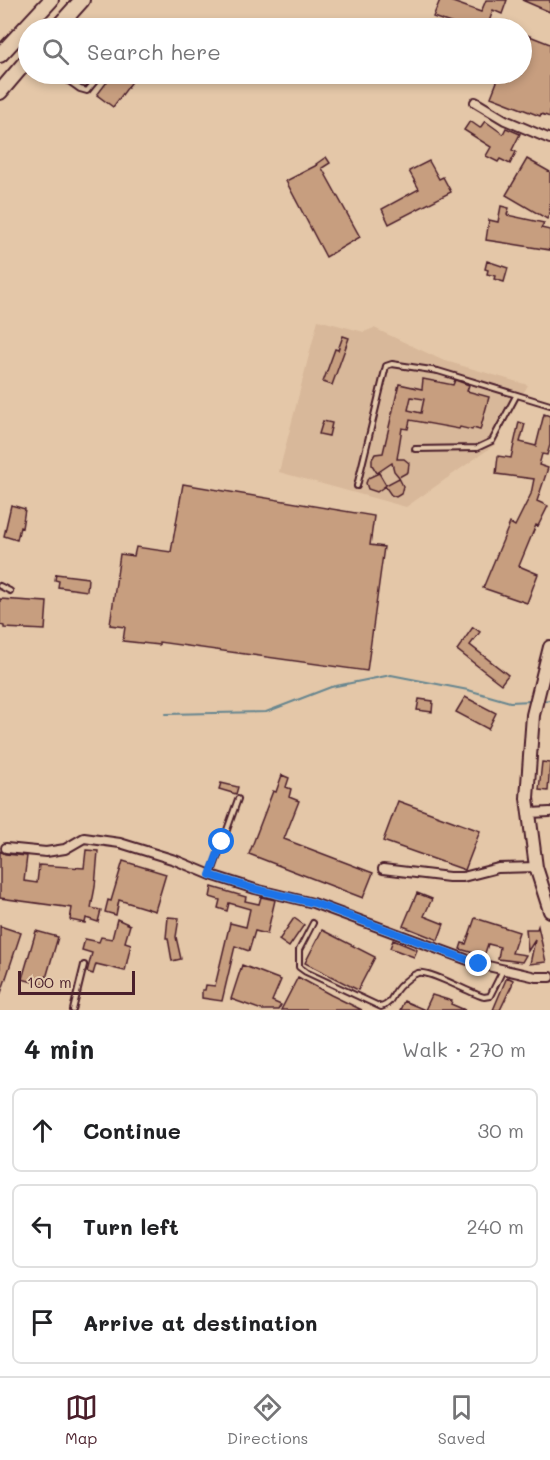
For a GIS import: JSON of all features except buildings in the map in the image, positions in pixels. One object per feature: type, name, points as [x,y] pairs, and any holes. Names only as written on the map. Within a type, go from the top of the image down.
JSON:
[{"type":"highway","points":[[34,18],[51,0]]},
{"type":"highway","points":[[69,18],[82,0]]},
{"type":"highway","points":[[0,55],[18,36]]},
{"type":"highway","points":[[0,92],[18,71]]},
{"type":"highway","points":[[550,647],[533,715],[527,798],[550,910]]},
{"type":"street","points":[[475,102],[505,120],[550,139]]},
{"type":"street","points":[[530,813],[550,812]]},
{"type":"street","points":[[6,848],[46,852],[65,849],[84,838],[106,840],[175,860],[210,875],[255,889],[314,903],[479,964],[536,977],[550,977]]},
{"type":"street","points":[[383,869],[449,877],[464,877],[498,868],[542,872]]},
{"type":"lane","points":[[74,84],[87,91],[93,84]]},
{"type":"lane","points":[[357,486],[386,366],[392,364],[438,371],[550,405]]},
{"type":"lane","points":[[415,449],[477,448],[492,441],[516,396]]},
{"type":"lane","points":[[0,586],[10,591]]},
{"type":"lane","points":[[210,875],[237,798]]},
{"type":"lane","points":[[313,923],[299,950],[298,967],[381,1007],[392,999],[396,990],[408,979],[419,973],[430,975],[477,995],[490,996],[503,970]]},
{"type":"lane","points":[[73,1010],[84,965]]},
{"type":"shaded area","points":[[318,320],[364,332],[374,328],[442,360],[528,385],[493,446],[406,507],[279,472]]},
{"type":"waterway","points":[[166,714],[266,712],[331,687],[391,675],[468,690],[510,702],[532,701]]},
{"type":"waterway","points":[[541,701],[550,700]]},
{"type":"route","points":[[222,842],[210,875],[255,889],[314,903],[479,964]]}]
